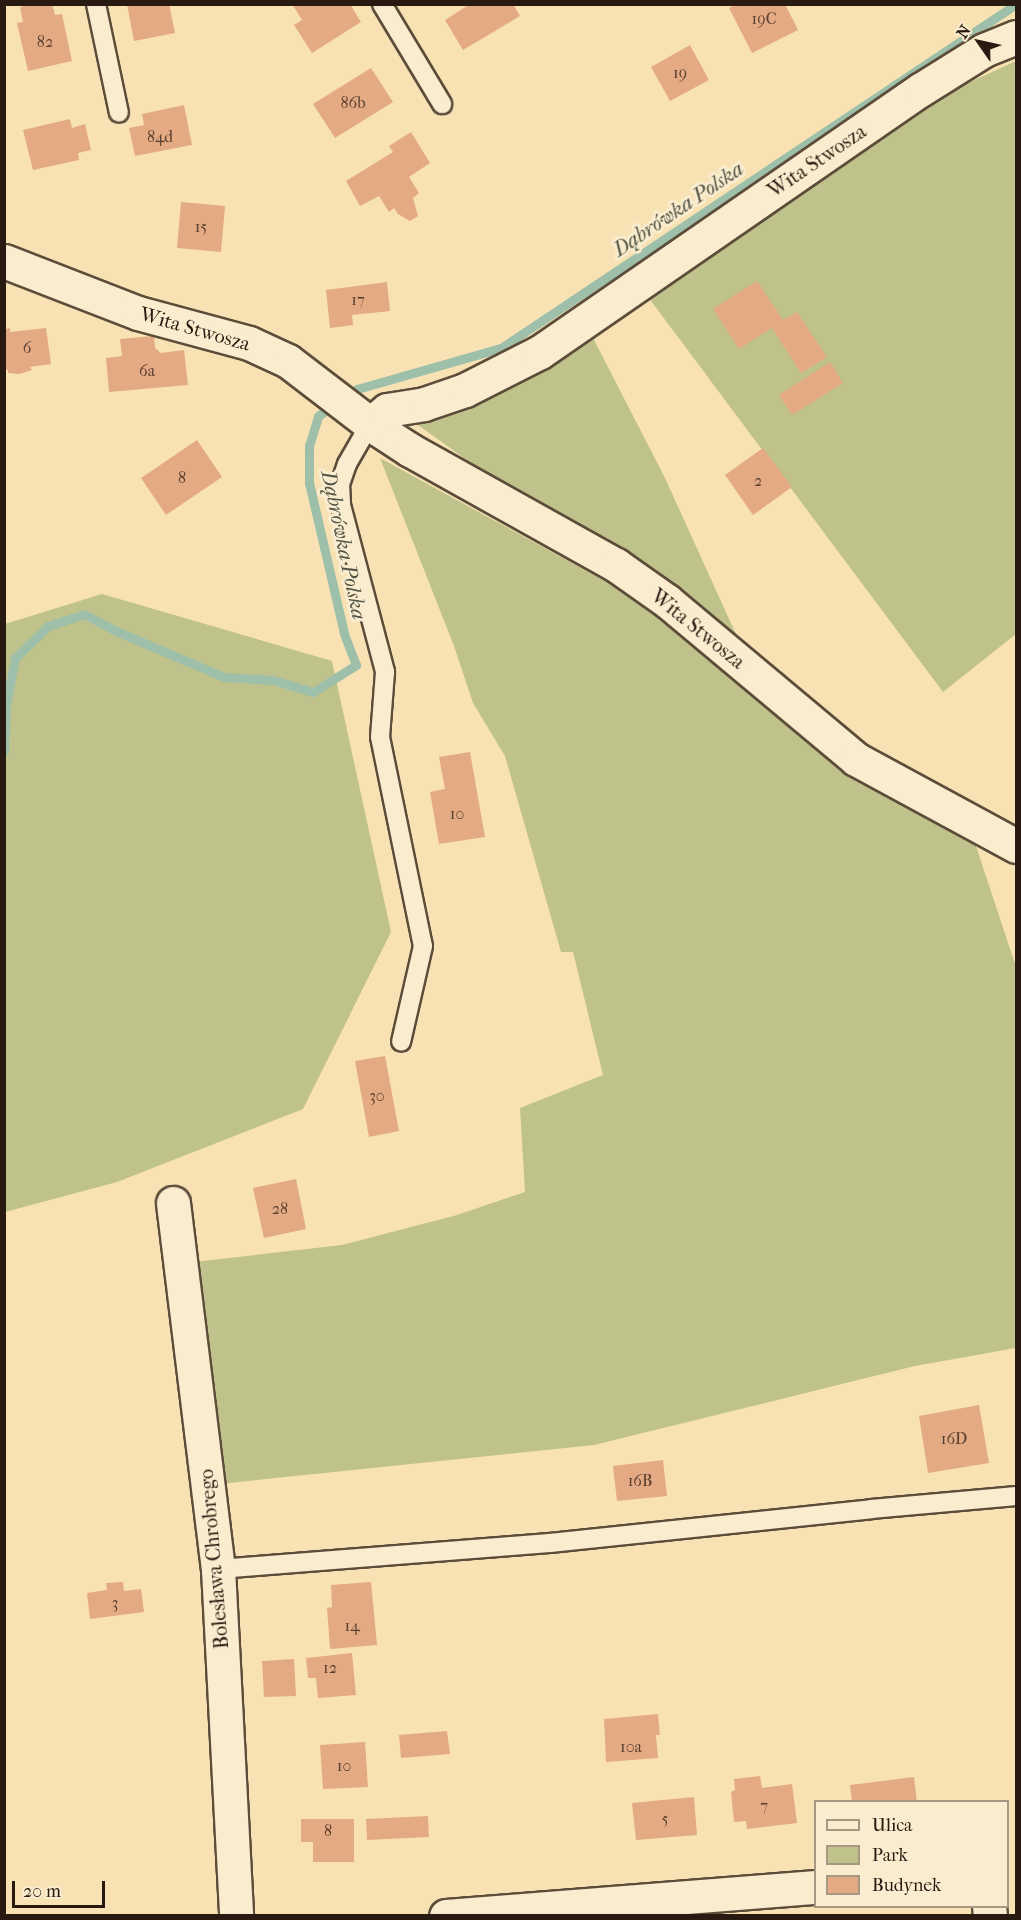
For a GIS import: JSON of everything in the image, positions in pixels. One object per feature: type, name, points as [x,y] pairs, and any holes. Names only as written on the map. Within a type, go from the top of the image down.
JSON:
[{"type":"street","name":"Wita Stwosza","points":[[361,417],[424,404],[465,390],[540,352],[920,90],[984,50],[1017,37]]},
{"type":"street","name":"Wita Stwosza","points":[[4,261],[138,313],[249,343],[288,361],[361,417],[483,493],[616,565],[667,601],[856,759],[1017,846]]},
{"type":"street","name":"Bolesława Chrobrego","points":[[173,1203],[218,1569],[236,1916]]},
{"type":"street","points":[[446,1916],[814,1887]]},
{"type":"lane","points":[[96,4],[119,113]]},
{"type":"lane","points":[[382,4],[442,104]]},
{"type":"lane","points":[[361,417],[340,484],[341,505],[385,672],[380,737],[423,946],[401,1042]]},
{"type":"lane","points":[[218,1569],[550,1543],[1017,1496]]},
{"type":"green space","points":[[1016,61],[1016,634],[943,692],[648,297],[746,230],[912,109]]},
{"type":"green space","points":[[591,334],[665,478],[744,652],[535,509],[418,425],[488,397]]},
{"type":"green space","points":[[380,458],[647,604],[797,731],[972,834],[1016,967],[1016,1348],[915,1366],[594,1445],[219,1484],[194,1262],[342,1245],[457,1215],[525,1192],[520,1108],[603,1075],[573,952],[561,952],[505,756],[473,703],[454,646]]},
{"type":"green space","points":[[102,594],[332,661],[391,932],[303,1109],[117,1182],[5,1212],[5,624]]},
{"type":"building","points":[[52,4],[55,15],[62,14],[72,61],[28,71],[17,23],[23,22],[20,7]]},
{"type":"building","points":[[127,4],[169,4],[175,33],[134,41]]},
{"type":"building","points":[[292,4],[350,4],[361,22],[312,53],[294,25],[302,20]]},
{"type":"building","points":[[470,4],[513,4],[520,16],[463,50],[445,20]]},
{"type":"building","points":[[736,4],[785,4],[798,30],[752,53],[729,8]]},
{"type":"building","points":[[690,45],[709,80],[670,101],[651,67]]},
{"type":"building","points":[[371,68],[393,102],[335,138],[313,104]]},
{"type":"building","points":[[184,105],[192,145],[135,156],[129,128],[144,125],[142,114]]},
{"type":"building","points":[[70,119],[72,128],[85,124],[91,150],[78,153],[79,160],[33,170],[23,130]]},
{"type":"building","points":[[411,132],[430,163],[409,177],[419,193],[413,198],[418,216],[410,221],[398,214],[394,208],[389,212],[379,196],[360,206],[346,181],[393,152],[389,146]]},
{"type":"building","points":[[181,202],[225,206],[221,252],[177,248]]},
{"type":"building","points":[[757,281],[783,320],[797,312],[827,357],[801,373],[772,328],[739,349],[713,309]]},
{"type":"building","points":[[387,282],[390,311],[352,315],[353,325],[330,328],[326,290]]},
{"type":"building","points":[[10,328],[10,332],[46,328],[51,364],[30,367],[32,370],[19,374],[8,373],[8,370],[5,370],[5,329]]},
{"type":"building","points":[[154,336],[155,348],[161,353],[184,350],[188,385],[109,392],[106,358],[122,356],[120,339]]},
{"type":"building","points":[[830,362],[843,383],[792,415],[779,395]]},
{"type":"building","points":[[197,440],[222,477],[166,515],[141,478]]},
{"type":"building","points":[[763,448],[792,487],[753,515],[725,475]]},
{"type":"building","points":[[470,752],[485,837],[439,844],[430,792],[445,789],[439,757]]},
{"type":"building","points":[[385,1056],[399,1131],[369,1137],[355,1061]]},
{"type":"building","points":[[296,1179],[306,1229],[264,1238],[253,1188]]},
{"type":"building","points":[[979,1405],[989,1463],[928,1473],[919,1416]]},
{"type":"building","points":[[663,1460],[667,1496],[617,1501],[613,1466]]},
{"type":"building","points":[[123,1582],[124,1591],[141,1589],[144,1612],[90,1619],[87,1593],[107,1590],[106,1583]]},
{"type":"building","points":[[371,1582],[377,1645],[330,1649],[327,1608],[332,1607],[331,1585]]},
{"type":"building","points":[[352,1653],[356,1695],[318,1698],[316,1678],[308,1678],[306,1658]]},
{"type":"building","points":[[294,1659],[296,1696],[264,1697],[262,1661]]},
{"type":"building","points":[[658,1714],[660,1735],[656,1735],[658,1758],[606,1762],[604,1719]]},
{"type":"building","points":[[447,1731],[450,1754],[401,1758],[399,1735]]},
{"type":"building","points":[[365,1742],[368,1787],[323,1789],[320,1745]]},
{"type":"building","points":[[760,1776],[762,1788],[792,1784],[797,1823],[747,1829],[746,1821],[734,1822],[731,1792],[735,1790],[734,1779]]},
{"type":"building","points":[[914,1777],[917,1800],[852,1800],[850,1785]]},
{"type":"building","points":[[694,1797],[697,1835],[636,1840],[632,1803]]},
{"type":"building","points":[[428,1816],[429,1837],[367,1840],[366,1819]]},
{"type":"building","points":[[301,1819],[354,1819],[354,1862],[313,1862],[313,1842],[301,1842]]},
{"type":"waterway","name":"Dąbrówka Polska","points":[[345,397],[357,389],[501,348],[1016,4]]},
{"type":"waterway","name":"Dąbrówka Polska","points":[[4,751],[6,706],[15,658],[48,626],[84,614],[116,631],[224,677],[273,680],[313,692],[356,665],[344,633],[309,483],[309,446],[318,416],[334,405]]}]
